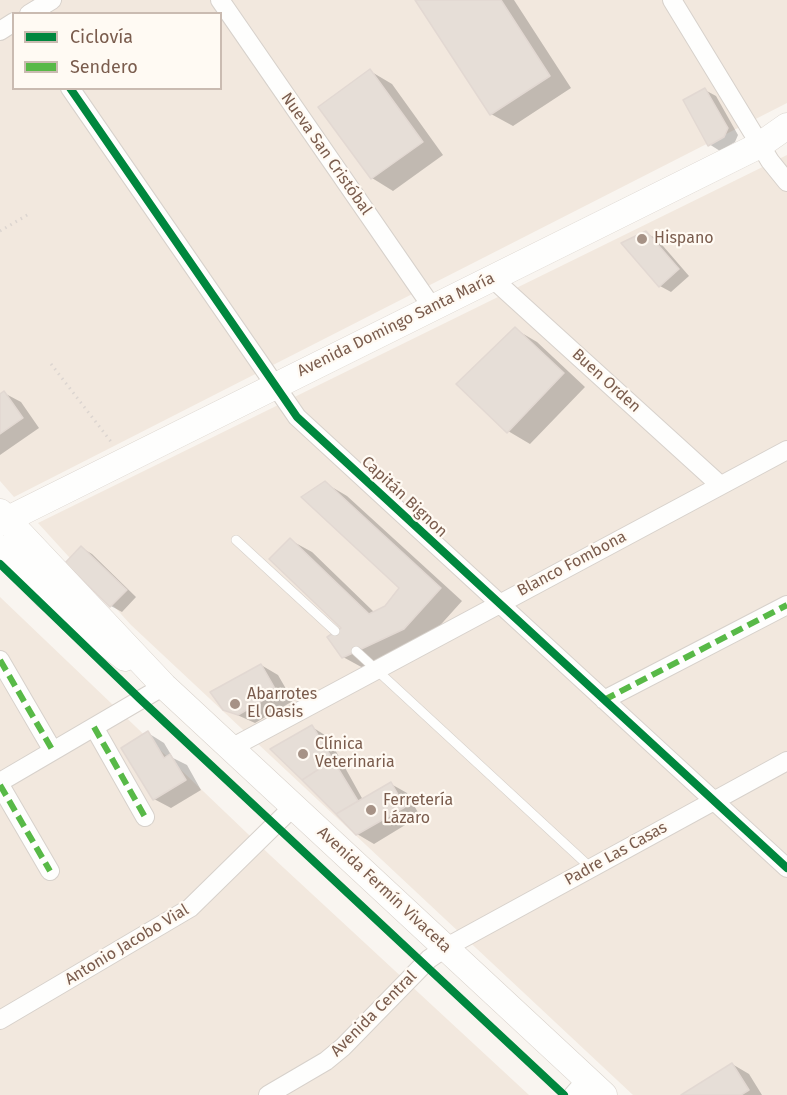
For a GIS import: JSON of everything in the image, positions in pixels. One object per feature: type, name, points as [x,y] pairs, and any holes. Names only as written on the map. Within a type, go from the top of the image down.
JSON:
[{"type":"main road","name":"Avenida Domingo Santa María","points":[[760,145],[787,126]]},
{"type":"main road","name":"Avenida Domingo Santa María","points":[[2,518],[276,386],[760,145],[787,136]]},
{"type":"main road","name":"Avenida Fermín Vivaceta","points":[[2,518],[164,686],[445,948],[588,1090]]},
{"type":"main road","name":"Avenida Fermín Vivaceta","points":[[0,548],[46,596],[79,625],[164,686]]},
{"type":"street","points":[[32,12],[52,0]]},
{"type":"street","name":"Nueva San Cristóbal","points":[[220,0],[432,307]]},
{"type":"street","points":[[672,0],[760,145],[787,182]]},
{"type":"street","name":"Capitán Bignon","points":[[71,90],[297,417],[787,868]]},
{"type":"street","name":"Buen Orden","points":[[492,278],[720,485]]},
{"type":"street","name":"Blanco Fombona","points":[[231,748],[375,668],[787,450]]},
{"type":"street","points":[[604,700],[787,605]]},
{"type":"street","points":[[0,660],[52,751]]},
{"type":"street","points":[[50,872],[0,784],[164,686]]},
{"type":"street","points":[[94,727],[145,817]]},
{"type":"street","name":"Padre Las Casas","points":[[445,948],[787,761]]},
{"type":"street","name":"Antonio Jacobo Vial","points":[[0,1020],[185,911],[294,806]]},
{"type":"street","name":"Avenida Central","points":[[268,1095],[316,1067],[343,1047],[429,959],[445,948]]},
{"type":"lane","points":[[236,540],[335,632]]},
{"type":"lane","points":[[356,651],[591,868]]},
{"type":"path","points":[[0,231],[29,213]]},
{"type":"path","points":[[51,364],[113,445]]},
{"type":"shaded area","points":[[0,0],[787,0],[787,103],[14,497],[0,481]]},
{"type":"shaded area","points":[[787,155],[787,1095],[633,1095],[131,625],[38,523]]},
{"type":"shaded area","points":[[0,597],[271,856],[529,1095],[0,1095]]},
{"type":"building","points":[[415,0],[501,0],[550,76],[490,115]]},
{"type":"building","points":[[370,69],[423,142],[371,179],[318,107]]},
{"type":"building","points":[[705,88],[728,128],[724,137],[708,146],[683,100]]},
{"type":"building","points":[[646,231],[679,269],[659,287],[621,243]]},
{"type":"building","points":[[515,327],[564,373],[507,433],[456,384]]},
{"type":"building","points":[[4,391],[23,418],[0,434],[0,394]]},
{"type":"building","points":[[325,481],[441,588],[404,629],[342,658],[327,637],[341,628],[269,559],[290,538],[369,614],[385,606],[399,588],[301,497]]},
{"type":"building","points":[[81,546],[127,590],[110,607],[65,563]]},
{"type":"building","points":[[261,664],[277,692],[238,715],[223,710],[210,692]]},
{"type":"building","name":"Clínica Veterinaria","points":[[312,725],[333,760],[302,780],[270,749]]},
{"type":"building","points":[[148,731],[164,758],[170,754],[186,780],[153,800],[121,748]]},
{"type":"building","points":[[333,760],[358,801],[336,814],[302,780]]},
{"type":"building","name":"Ferretería Lázaro","points":[[391,782],[405,807],[356,835],[336,814]]},
{"type":"building","points":[[732,1063],[749,1090],[741,1095],[681,1095]]},
{"type":"marked path","points":[[604,700],[787,605]]},
{"type":"marked path","points":[[0,660],[53,751]]},
{"type":"marked path","points":[[94,727],[145,817]]},
{"type":"marked path","points":[[0,785],[50,871]]},
{"type":"cycle path","points":[[71,90],[297,417],[787,868]]},
{"type":"cycle path","points":[[0,564],[140,699],[564,1095]]},
{"type":"place","name":"Hispano","points":[[642,239]]},
{"type":"place","name":"Abarrotes El Oasis","points":[[235,704]]},
{"type":"place","name":"Clínica Veterinaria","points":[[303,754]]},
{"type":"place","name":"Ferretería Lázaro","points":[[371,810]]}]
